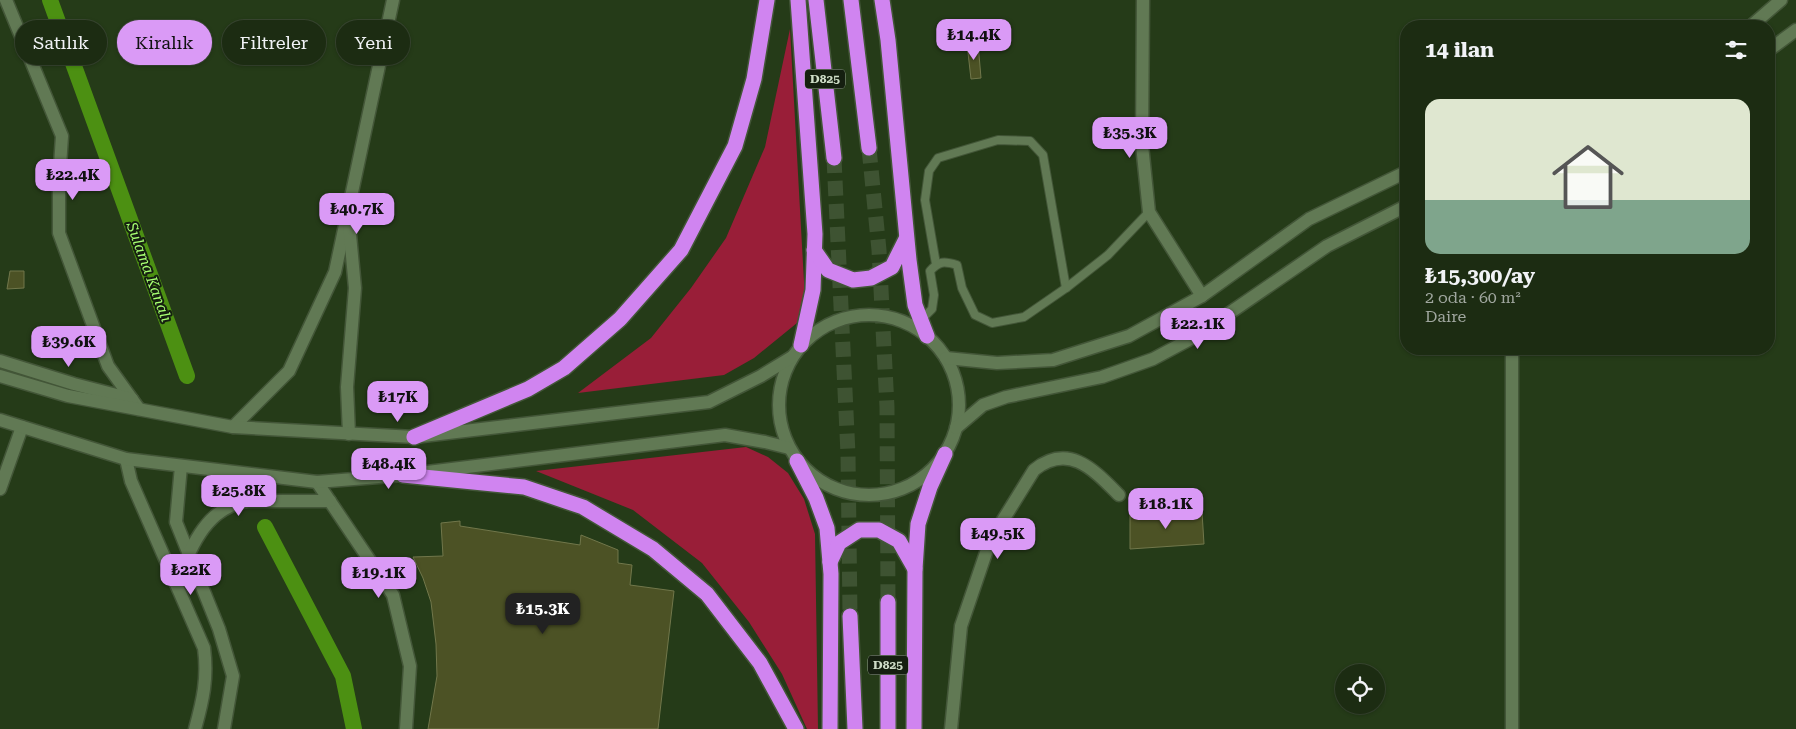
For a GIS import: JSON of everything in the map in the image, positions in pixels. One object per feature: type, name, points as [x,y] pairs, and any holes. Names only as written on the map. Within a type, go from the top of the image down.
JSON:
[{"type":"highway","points":[[414,437],[528,389],[564,368],[620,319],[681,250],[735,146],[754,79],[767,0]]},
{"type":"highway","points":[[798,0],[812,194],[814,250],[813,290],[801,345]]},
{"type":"highway","name":"D825","points":[[816,0],[834,158]]},
{"type":"highway","name":"D825","points":[[851,0],[869,148]]},
{"type":"highway","points":[[882,0],[888,40],[906,239],[915,305],[927,336]]},
{"type":"highway","points":[[814,250],[828,270],[852,280],[871,278],[892,267],[906,239]]},
{"type":"highway","points":[[914,729],[915,569],[918,524],[930,487],[945,454]]},
{"type":"highway","points":[[797,461],[816,498],[826,528],[830,562],[830,729]]},
{"type":"highway","points":[[403,475],[524,487],[583,508],[653,550],[707,594],[760,663],[796,729]]},
{"type":"highway","points":[[830,562],[839,543],[859,530],[879,530],[899,541],[915,569]]},
{"type":"highway","name":"D825","points":[[888,602],[888,729]]},
{"type":"highway","name":"D825","points":[[850,616],[855,729]]},
{"type":"street","points":[[6,0],[62,136],[59,180],[59,233],[108,366],[136,404]]},
{"type":"street","points":[[232,427],[289,371],[335,272],[393,0]]},
{"type":"street","points":[[1143,0],[1142,145],[1149,212],[1202,296]]},
{"type":"street","points":[[1758,20],[1782,0]]},
{"type":"street","points":[[1775,46],[1796,30]]},
{"type":"street","points":[[946,358],[996,363],[1053,360],[1129,336],[1202,296],[1309,219],[1400,175]]},
{"type":"street","points":[[956,428],[984,405],[1006,397],[1102,377],[1153,359],[1196,336],[1327,246],[1400,209]]},
{"type":"street","points":[[348,211],[356,288],[347,387],[349,434]]},
{"type":"street","points":[[867,315],[903,321],[927,336],[946,358],[955,380],[959,404],[956,428],[945,454],[926,476],[901,490],[873,496],[844,493],[818,481],[797,461],[789,448],[780,426],[778,402],[782,379],[792,358],[801,345],[822,327],[848,317],[867,315]]},
{"type":"street","points":[[1512,355],[1512,729]]},
{"type":"street","points":[[0,361],[136,404],[232,427],[414,437],[708,402],[761,376],[792,358]]},
{"type":"street","points":[[0,376],[68,396],[136,404]]},
{"type":"street","points":[[0,420],[126,459],[317,482],[403,475],[725,435],[789,448]]},
{"type":"street","points":[[0,488],[22,427]]},
{"type":"street","points":[[951,729],[962,626],[990,541],[1034,470],[1044,462],[1068,458],[1094,470],[1119,495]]},
{"type":"street","points":[[126,459],[131,481],[204,648],[206,665],[205,692],[195,729]]},
{"type":"street","points":[[181,466],[176,522],[219,629],[233,676],[224,729]]},
{"type":"street","points":[[317,482],[392,595],[410,666],[406,729]]},
{"type":"street","points":[[176,584],[189,553],[206,524],[221,511],[236,503],[330,501]]},
{"type":"lane","points":[[936,264],[925,200],[929,171],[938,158],[998,140],[1030,141],[1043,155],[1066,288]]},
{"type":"lane","points":[[921,320],[932,308],[934,295],[930,271],[936,264],[944,261],[956,265],[962,288],[975,315],[992,324],[1024,317],[1066,288],[1108,255],[1149,212]]},
{"type":"shaded area","points":[[790,29],[805,300],[797,323],[754,358],[724,375],[578,393],[651,338],[691,288],[726,238],[765,147]]},
{"type":"shaded area","points":[[746,447],[768,457],[788,473],[804,499],[815,534],[818,729],[807,729],[782,674],[749,622],[702,563],[633,510],[536,471]]},
{"type":"building","points":[[978,43],[981,78],[971,79],[967,44]]},
{"type":"building","points":[[10,271],[24,271],[24,288],[7,289]]},
{"type":"building","points":[[1202,512],[1204,544],[1130,549],[1130,513]]},
{"type":"building","points":[[460,521],[460,526],[580,545],[581,535],[618,550],[618,563],[632,565],[630,585],[674,591],[658,729],[428,729],[437,676],[436,644],[431,602],[413,557],[443,556],[441,523]]},
{"type":"waterway","name":"Sulama Kanalı","points":[[50,0],[187,376]]},
{"type":"waterway","name":"Sulama Kanalı","points":[[265,527],[343,676],[354,729]]},
{"type":"tunnel","points":[[869,148],[879,250],[887,407],[888,602]]},
{"type":"tunnel","points":[[834,158],[848,454],[850,616]]}]
